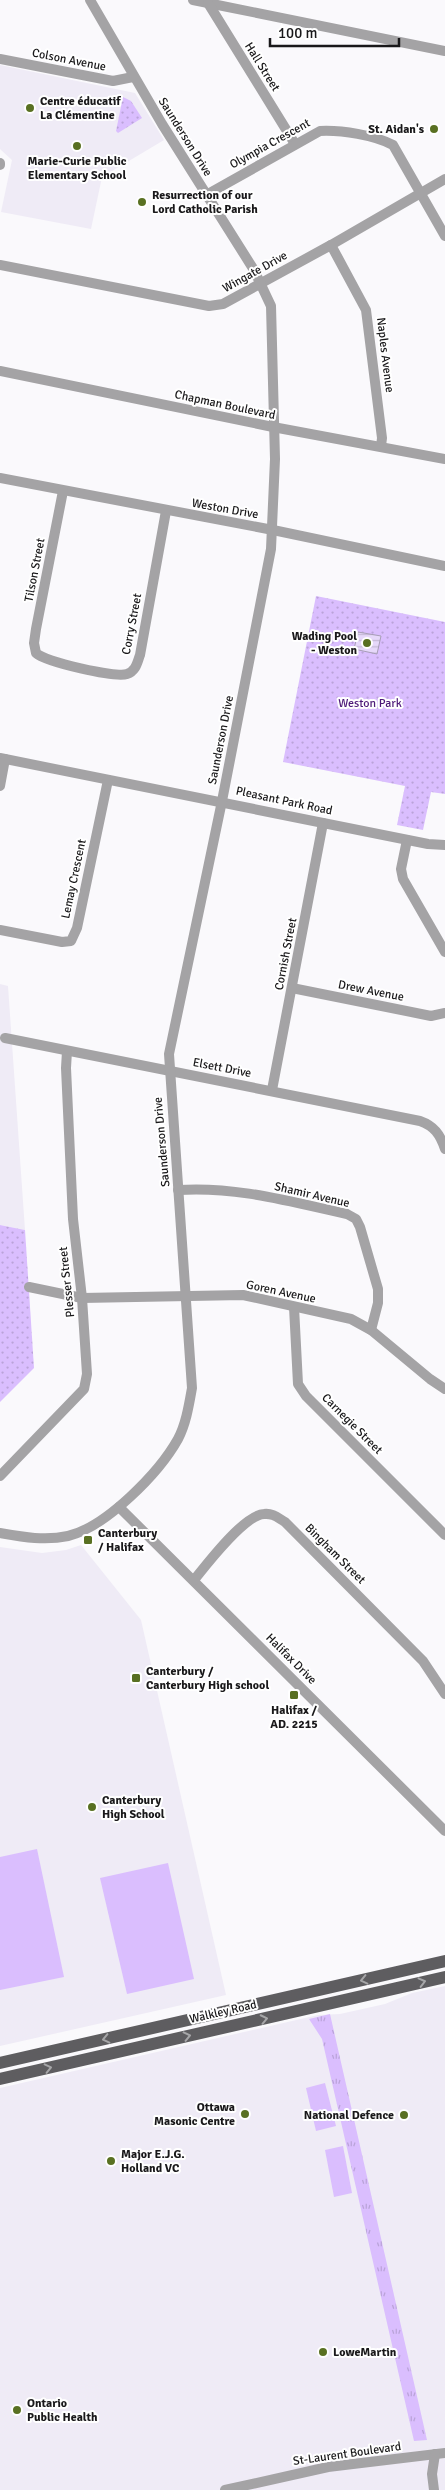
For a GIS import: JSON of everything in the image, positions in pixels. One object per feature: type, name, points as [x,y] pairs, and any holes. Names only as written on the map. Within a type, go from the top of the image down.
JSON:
[{"type":"main road","name":"Walkley Road","points":[[0,2063],[445,1961]]},
{"type":"main road","points":[[396,1973],[400,1988]]},
{"type":"main road","name":"Walkley Road","points":[[0,2079],[445,1977]]},
{"type":"main road","points":[[323,1990],[328,2004]]},
{"type":"main road","points":[[154,2028],[158,2043]]},
{"type":"street","name":"Saunderson Drive","points":[[0,1533],[37,1540],[68,1536],[91,1528],[119,1507],[156,1468],[178,1439],[188,1413],[192,1388],[169,1054],[222,801],[271,549],[275,459],[270,306],[260,282],[134,77],[90,0]]},
{"type":"street","points":[[193,0],[445,51]]},
{"type":"street","name":"Hall Street","points":[[208,3],[295,144]]},
{"type":"street","name":"Colson Avenue","points":[[0,59],[114,81],[134,77]]},
{"type":"street","name":"Olympia Crescent","points":[[206,195],[295,144],[320,131],[331,130],[385,141],[394,145],[445,236]]},
{"type":"street","name":"Wingate Drive","points":[[0,265],[209,306],[223,304],[260,282],[332,245],[445,180]]},
{"type":"street","name":"Naples Avenue","points":[[332,245],[366,310],[381,428],[381,446]]},
{"type":"street","name":"Chapman Boulevard","points":[[0,371],[273,427],[445,459]]},
{"type":"street","name":"Weston Drive","points":[[0,478],[272,530],[445,566]]},
{"type":"street","name":"Tilson Street","points":[[36,653],[34,643],[36,629],[63,491]]},
{"type":"street","name":"Corry Street","points":[[36,653],[50,661],[116,674],[127,674],[136,668],[166,511]]},
{"type":"street","points":[[0,786],[3,758]]},
{"type":"street","name":"Pleasant Park Road","points":[[3,758],[407,840],[445,845]]},
{"type":"street","name":"Lemay Crescent","points":[[0,930],[62,942],[71,940],[77,928],[108,780]]},
{"type":"street","name":"Cornish Street","points":[[272,1090],[323,823]]},
{"type":"street","points":[[407,840],[401,869],[403,879],[445,952]]},
{"type":"street","name":"Drew Avenue","points":[[292,988],[431,1016],[445,1014]]},
{"type":"street","name":"Elsett Drive","points":[[5,1038],[420,1121],[432,1125],[442,1138],[445,1149]]},
{"type":"street","name":"Plesser Street","points":[[0,1476],[84,1389],[87,1374],[82,1298],[73,1219],[66,1068],[67,1051]]},
{"type":"street","name":"Shamir Avenue","points":[[178,1190],[210,1188],[235,1191],[348,1214],[356,1219],[378,1290],[378,1303],[371,1330]]},
{"type":"street","name":"Goren Avenue","points":[[29,1287],[82,1298],[243,1295],[351,1319],[371,1330],[430,1379],[445,1389]]},
{"type":"street","name":"Carnegie Street","points":[[294,1307],[298,1384],[306,1396],[445,1535]]},
{"type":"street","name":"Halifax Drive","points":[[119,1507],[445,1831]]},
{"type":"street","name":"Bingham Street","points":[[194,1580],[223,1546],[255,1516],[274,1514],[285,1522],[423,1661],[445,1694]]},
{"type":"street","points":[[434,2490],[432,2474],[440,2453]]},
{"type":"street","name":"St-Laurent Boulevard","points":[[225,2490],[328,2467],[440,2453]]},
{"type":"shaded area","name":"Marie-Curie Public Elementary School","points":[[0,65],[135,93],[164,140],[102,177],[91,229],[1,212],[12,160],[0,149]]},
{"type":"shaded area","name":"Wading Pool - Weston","points":[[358,632],[381,636],[377,654],[354,649]]},
{"type":"shaded area","points":[[0,984],[8,986],[25,1230],[0,1225]]},
{"type":"shaded area","name":"Canterbury High School","points":[[81,1545],[141,1620],[226,1995],[0,2046],[0,1547],[42,1553],[66,1550]]},
{"type":"shaded area","points":[[445,1986],[445,2490],[0,2490],[0,2088],[318,2015],[340,2014],[385,2004],[412,1993]]},
{"type":"green space","points":[[123,97],[131,101],[142,118],[118,133],[116,131]]},
{"type":"green space","name":"Weston Park","points":[[316,596],[445,622],[445,794],[431,792],[423,830],[397,825],[405,786],[283,762]]},
{"type":"green space","points":[[0,1225],[25,1230],[34,1368],[0,1402]]},
{"type":"green space","points":[[37,1849],[64,1977],[0,1990],[0,1857]]},
{"type":"green space","points":[[168,1863],[194,1979],[127,1994],[100,1878]]},
{"type":"green space","points":[[330,2014],[427,2440],[414,2441],[322,2039],[309,2019]]},
{"type":"green space","points":[[325,2083],[336,2126],[316,2131],[306,2088]]},
{"type":"green space","points":[[343,2146],[352,2193],[334,2197],[325,2150]]},
{"type":"place","name":"Centre éducatif La Clémentine","points":[[30,108]]},
{"type":"place","name":"St. Aidan's","points":[[434,129]]},
{"type":"place","name":"Marie-Curie Public Elementary School","points":[[77,146]]},
{"type":"place","name":"Resurrection of our Lord Catholic Parish","points":[[142,202]]},
{"type":"place","name":"Wading Pool - Weston","points":[[367,643]]},
{"type":"place","name":"Canterbury / Halifax","points":[[88,1540]]},
{"type":"place","name":"Canterbury / Canterbury High school","points":[[136,1678]]},
{"type":"place","name":"Halifax / AD. 2215","points":[[294,1695]]},
{"type":"place","name":"Canterbury High School","points":[[92,1807]]},
{"type":"place","name":"Ottawa Masonic Centre","points":[[245,2114]]},
{"type":"place","name":"National Defence","points":[[404,2115]]},
{"type":"place","name":"Major E.J.G. Holland VC","points":[[111,2161]]},
{"type":"place","name":"LoweMartin","points":[[323,2352]]},
{"type":"place","name":"Ontario Public Health","points":[[17,2410]]}]
